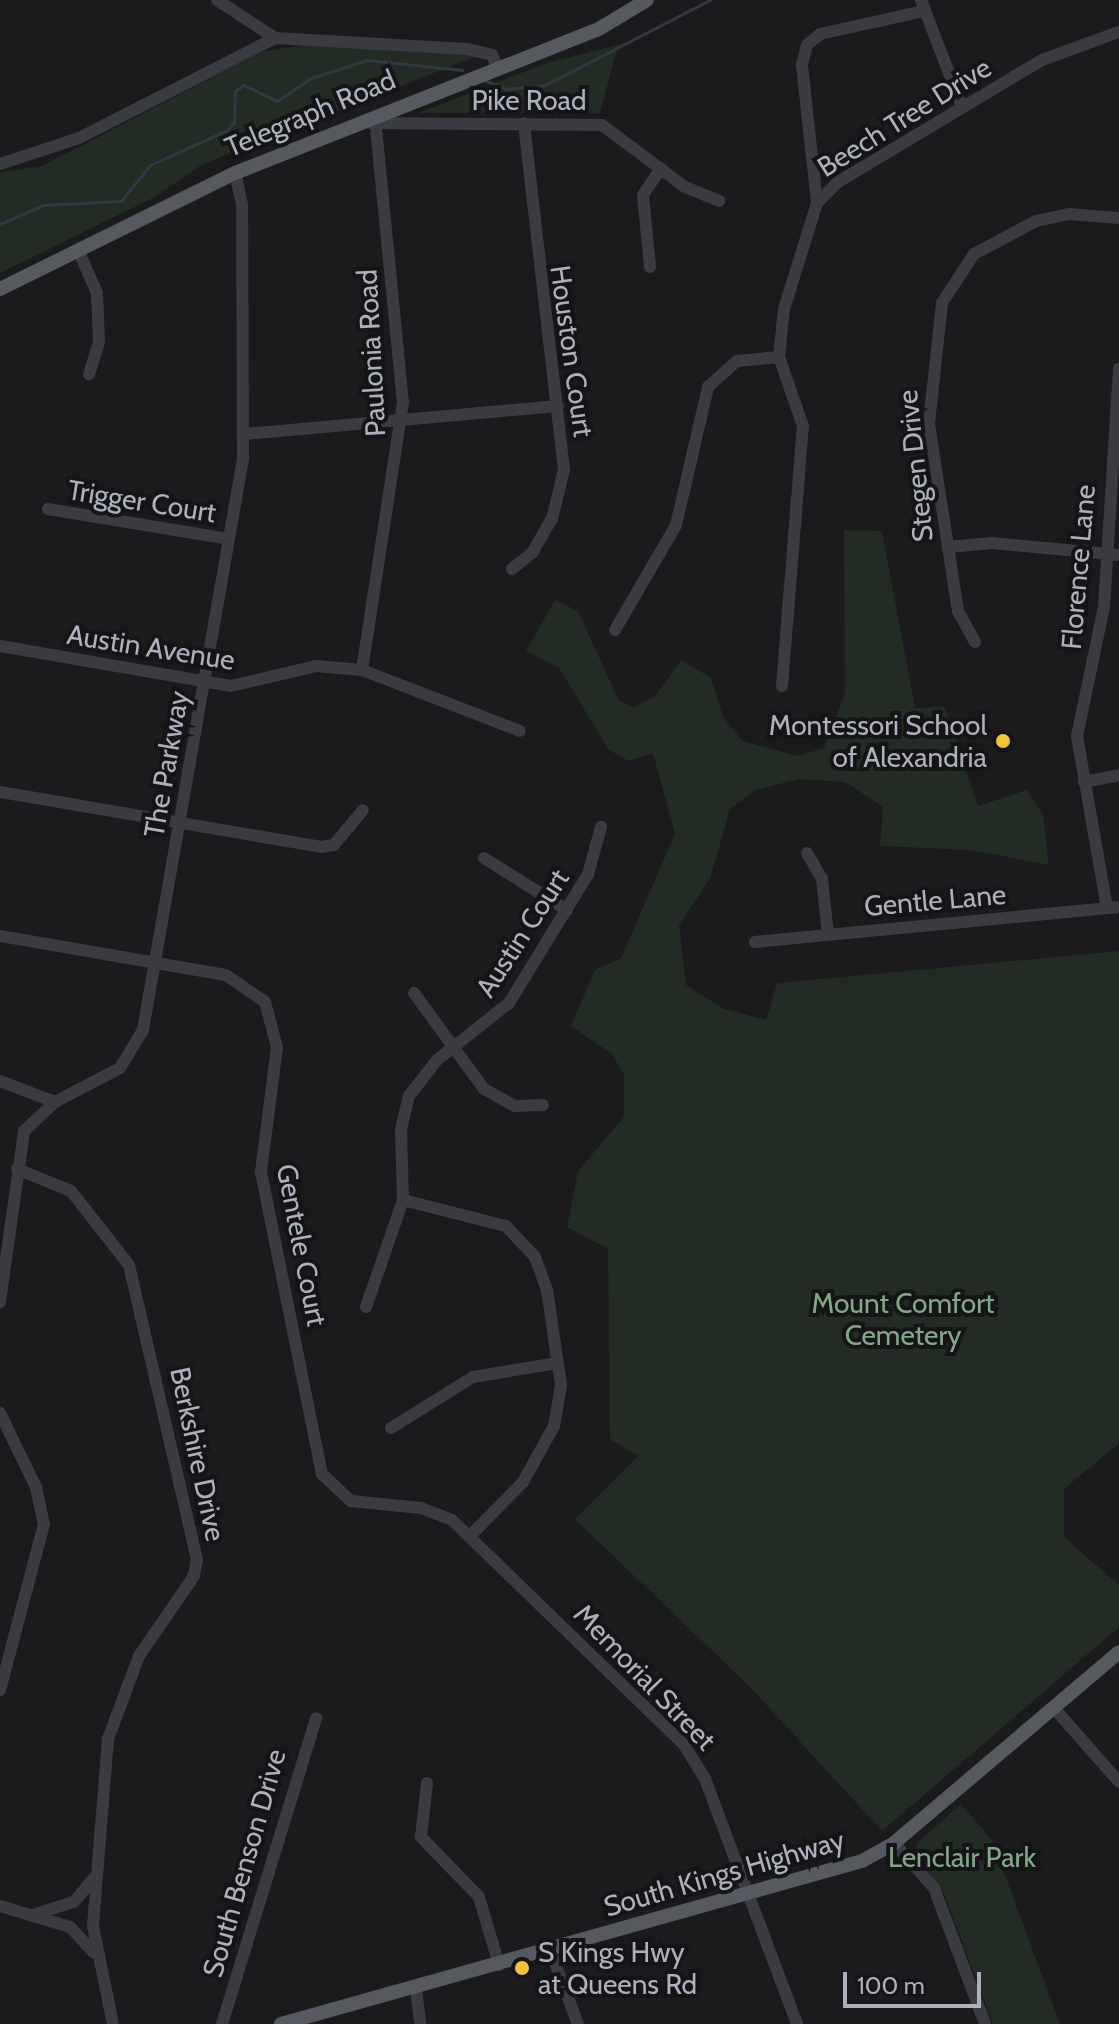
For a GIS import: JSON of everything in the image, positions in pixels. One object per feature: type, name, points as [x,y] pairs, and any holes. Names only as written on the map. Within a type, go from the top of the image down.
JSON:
[{"type":"main road","name":"Telegraph Road","points":[[0,289],[235,173],[597,30],[647,0]]},
{"type":"main road","name":"South Kings Highway","points":[[281,2024],[849,1867],[894,1843],[1119,1652]]},
{"type":"street","points":[[217,0],[275,38],[467,49],[492,55],[497,67]]},
{"type":"street","points":[[817,203],[802,64],[807,45],[820,34],[922,5],[962,107]]},
{"type":"street","name":"Beech Tree Drive","points":[[782,686],[803,426],[779,357],[784,309],[817,203],[838,182],[1062,48],[1119,32]]},
{"type":"street","points":[[0,164],[51,151],[275,38]]},
{"type":"street","name":"Pike Road","points":[[370,122],[602,125],[661,168],[719,201]]},
{"type":"street","name":"Paulonia Road","points":[[362,670],[402,422],[370,122]]},
{"type":"street","name":"Houston Court","points":[[512,569],[532,553],[560,500],[558,406],[539,297],[524,123]]},
{"type":"street","points":[[650,267],[643,195],[661,168]]},
{"type":"street","name":"The Parkway","points":[[0,1302],[17,1169],[28,1123],[55,1102],[106,1079],[134,1052],[155,963],[245,434],[242,205],[235,173]]},
{"type":"street","name":"Stegen Drive","points":[[975,642],[958,611],[928,401],[949,286],[974,254],[1036,221],[1069,214],[1119,218]]},
{"type":"street","points":[[78,250],[97,293],[99,342],[89,374]]},
{"type":"street","points":[[615,630],[676,525],[708,387],[737,361],[779,357]]},
{"type":"street","name":"Florence Lane","points":[[1113,908],[1084,782],[1077,722],[1101,633],[1112,554],[1119,368]]},
{"type":"street","points":[[245,434],[558,406]]},
{"type":"street","name":"Trigger Court","points":[[48,509],[229,539]]},
{"type":"street","points":[[948,547],[992,543],[1112,554]]},
{"type":"street","name":"Austin Avenue","points":[[0,646],[242,686],[308,667],[362,670],[520,731]]},
{"type":"street","points":[[1084,782],[1119,775]]},
{"type":"street","points":[[0,792],[321,847],[334,845],[363,810]]},
{"type":"street","name":"Austin Court","points":[[366,1307],[403,1200],[407,1102],[452,1051],[509,1003],[593,864],[601,827]]},
{"type":"street","points":[[807,853],[822,879],[828,935]]},
{"type":"street","points":[[484,858],[567,910]]},
{"type":"street","name":"Gentle Lane","points":[[755,942],[1113,908]]},
{"type":"street","name":"Gentele Court","points":[[0,936],[239,980],[274,1019],[261,1172],[316,1460],[330,1486]]},
{"type":"street","points":[[414,993],[452,1051],[493,1096],[515,1106],[543,1105]]},
{"type":"street","points":[[0,1081],[55,1102]]},
{"type":"street","name":"Berkshire Drive","points":[[17,1169],[71,1191],[129,1265],[197,1560],[116,1712],[103,1769],[94,1954],[113,2024]]},
{"type":"street","points":[[403,1200],[489,1218],[523,1240],[544,1278],[558,1363],[559,1402],[544,1451],[471,1535]]},
{"type":"street","points":[[391,1428],[473,1377],[558,1363]]},
{"type":"street","points":[[0,1413],[36,1487],[44,1524],[0,1690]]},
{"type":"street","name":"Memorial Street","points":[[330,1486],[360,1505],[431,1510],[471,1535],[695,1759],[797,2024]]},
{"type":"street","points":[[1054,1708],[1119,1782]]},
{"type":"street","name":"South Benson Drive","points":[[222,2024],[316,1718]]},
{"type":"street","points":[[427,1783],[421,1837],[479,1897],[499,1965]]},
{"type":"street","points":[[894,1843],[934,1888],[985,2024]]},
{"type":"street","points":[[29,1915],[62,1910],[96,1875]]},
{"type":"street","points":[[0,1906],[81,1934],[94,1954]]},
{"type":"street","points":[[550,1950],[578,2024]]},
{"type":"street","points":[[416,1989],[420,2024]]},
{"type":"green space","points":[[328,41],[482,54],[203,164],[153,198],[0,273],[0,172],[42,166],[261,52]]},
{"type":"green space","points":[[618,45],[600,113],[419,113],[547,63]]},
{"type":"green space","name":"Mount Comfort Cemetery","points":[[844,530],[882,531],[915,708],[945,707],[978,806],[1027,790],[1043,814],[1049,865],[970,850],[880,846],[883,807],[845,782],[799,779],[755,790],[730,809],[710,879],[679,925],[686,985],[722,1008],[766,1020],[777,983],[1119,951],[1119,1443],[1064,1489],[1064,1537],[1119,1585],[1119,1627],[882,1831],[751,1688],[575,1519],[638,1456],[610,1439],[608,1249],[567,1227],[578,1171],[624,1117],[624,1075],[612,1054],[571,1026],[595,970],[621,958],[675,834],[653,753],[629,761],[609,750],[559,668],[526,651],[555,600],[578,611],[619,701],[635,707],[656,695],[681,660],[711,678],[723,717],[743,741],[798,756],[824,748],[845,693]]},
{"type":"green space","name":"Lenclair Park","points":[[961,1804],[992,1840],[1060,2024],[993,2024],[944,1894],[916,1854],[917,1843]]},
{"type":"waterway","points":[[484,80],[506,89],[545,85],[710,0]]},
{"type":"waterway","points":[[0,224],[43,205],[121,201],[150,165],[227,130],[234,122],[235,91],[244,85],[277,101],[311,78],[367,60],[462,70]]},
{"type":"place","name":"Montessori School of Alexandria","points":[[1003,741]]},
{"type":"place","name":"S Kings Hwy at Queens Rd","points":[[522,1968]]}]
